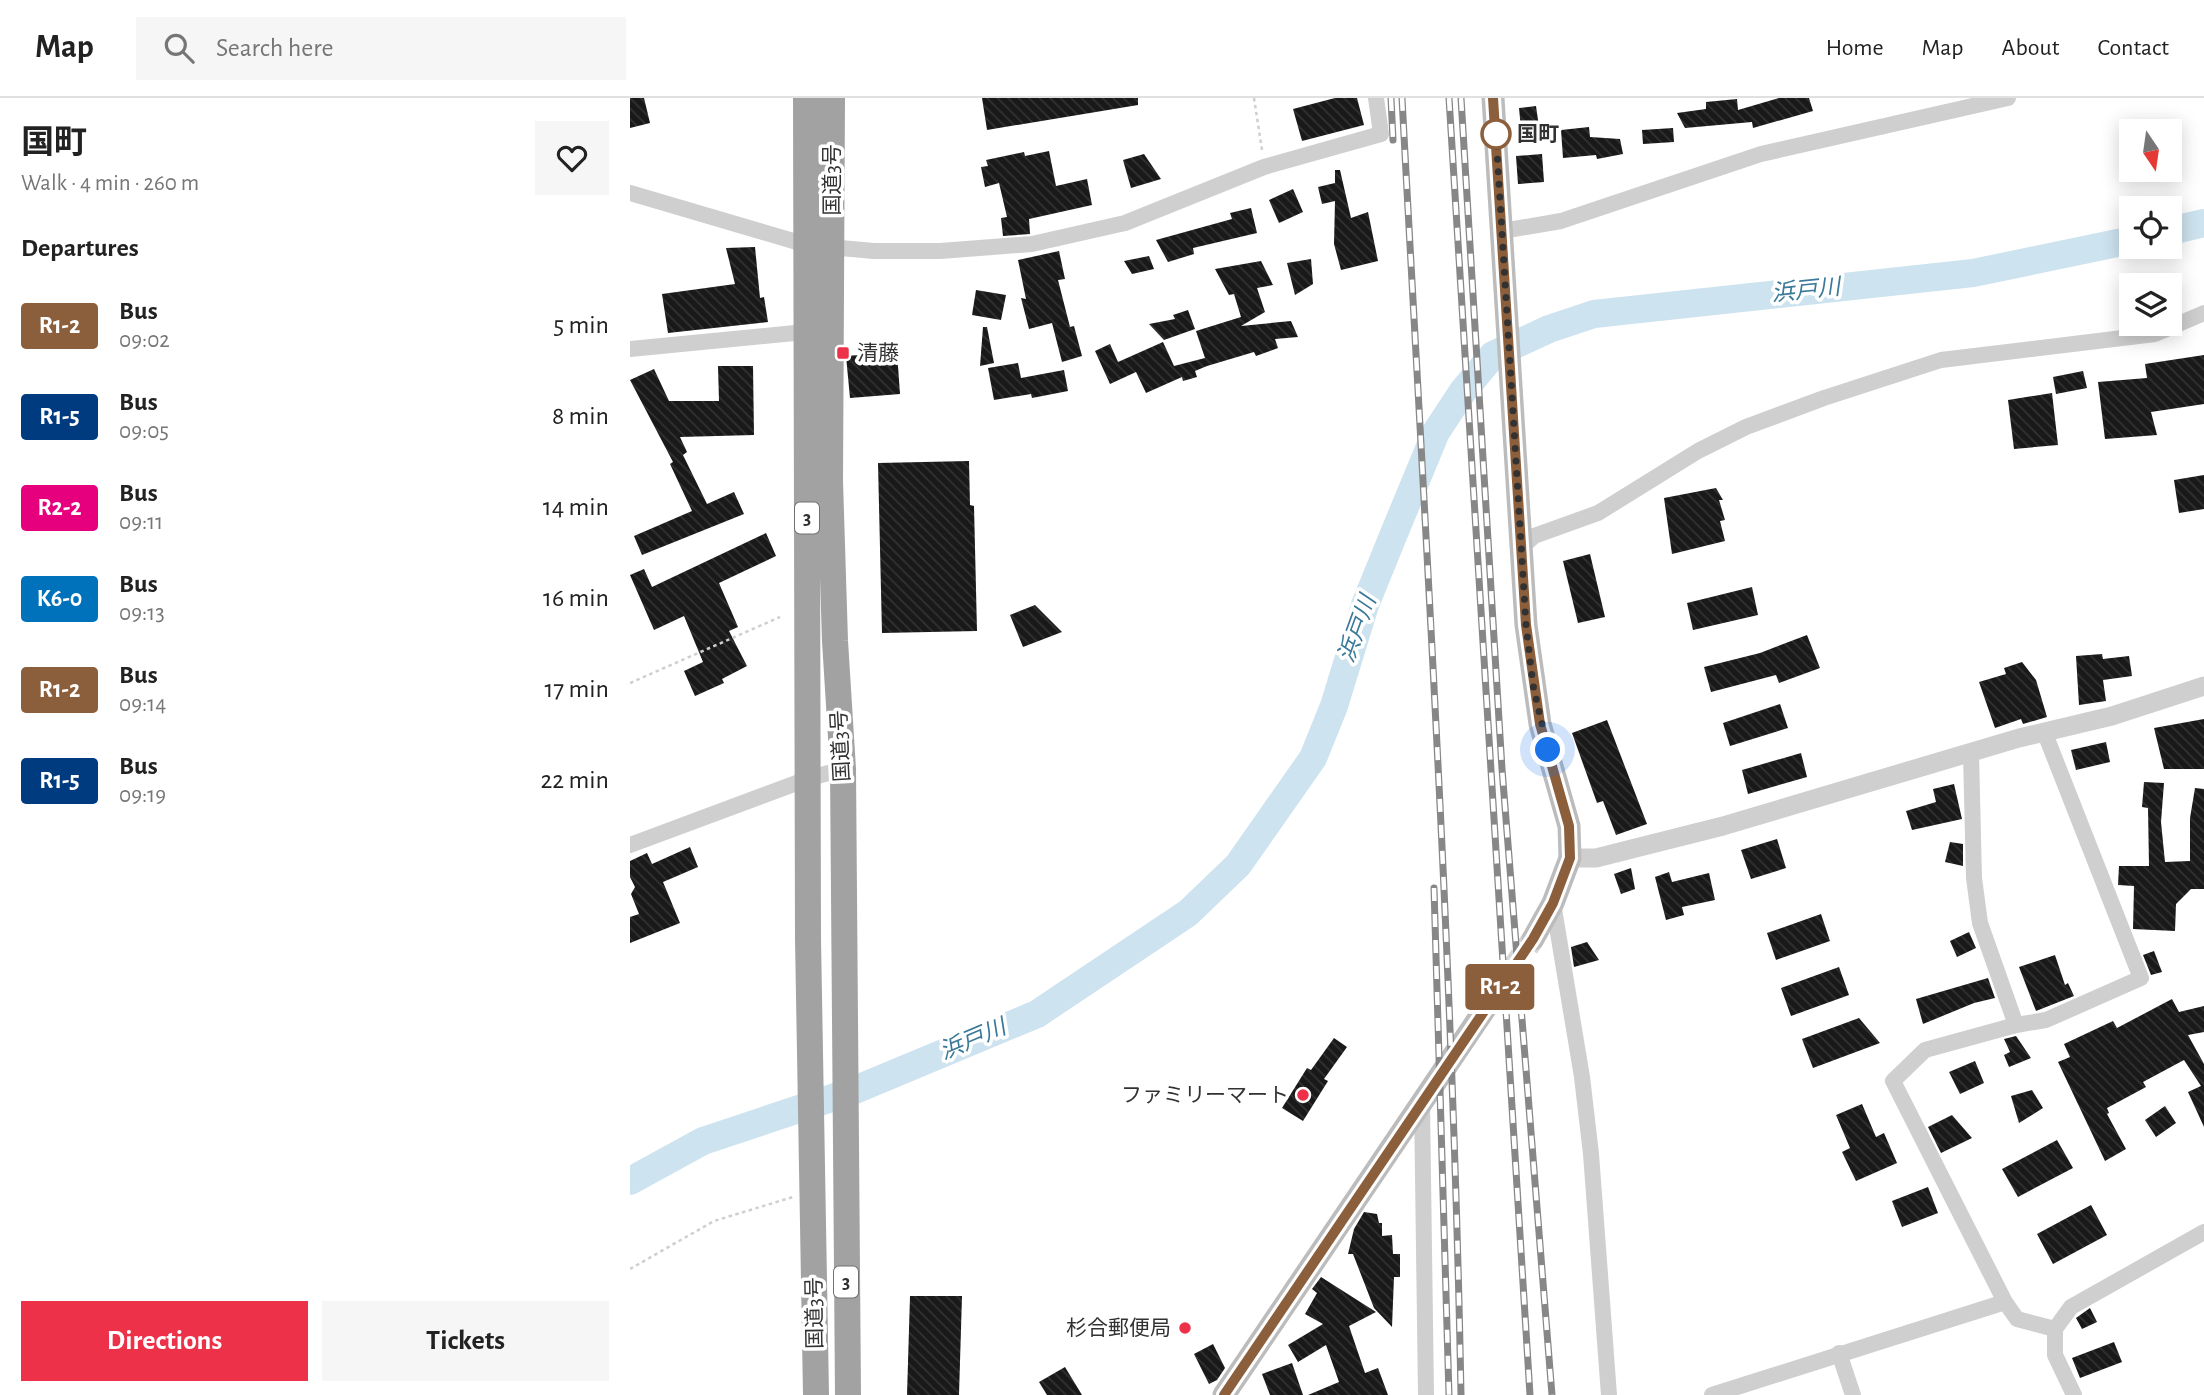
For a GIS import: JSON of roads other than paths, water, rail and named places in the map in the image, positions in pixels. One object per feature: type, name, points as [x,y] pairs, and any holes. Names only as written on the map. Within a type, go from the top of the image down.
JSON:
[{"type":"highway","name":"国道3号","points":[[806,98],[819,246],[831,481],[835,641],[843,769],[844,1169],[848,1395]]},
{"type":"highway","name":"国道3号","points":[[816,1395],[808,939],[810,778],[805,332],[819,246],[832,98]]},
{"type":"main road","points":[[1493,98],[1520,540],[1533,685],[1540,724],[1569,826],[1570,858],[1553,903],[1533,939]]},
{"type":"main road","points":[[1224,1395],[1489,1003]]},
{"type":"street","points":[[630,193],[819,246],[940,251],[1032,244],[1125,223],[1264,167],[1381,134],[1376,98]]},
{"type":"street","points":[[1503,239],[1761,154],[2008,98]]},
{"type":"street","points":[[1520,540],[1598,513],[1710,445],[1746,427],[1824,398],[1941,360],[2155,334],[2204,313]]},
{"type":"street","points":[[630,349],[805,332]]},
{"type":"street","points":[[1570,858],[1596,858],[1627,851],[2044,731],[2112,716],[2204,685]]},
{"type":"street","points":[[2044,731],[2141,978],[2046,1020],[2015,1025],[1925,1050],[1894,1081],[2005,1302],[2017,1319],[2056,1329]]},
{"type":"street","points":[[1971,752],[1974,878],[1980,923],[2015,1025]]},
{"type":"street","points":[[630,845],[810,778],[843,769]]},
{"type":"street","points":[[1553,903],[1587,1115],[1609,1395]]},
{"type":"street","points":[[1422,1102],[1426,1395]]},
{"type":"street","points":[[2074,1395],[2055,1355],[2056,1329],[2071,1307],[2204,1232]]},
{"type":"street","points":[[1712,1395],[2005,1302]]},
{"type":"street","points":[[1839,1353],[1853,1395]]},
{"type":"waterway","name":"浜戸川","points":[[2182,228],[2204,223]]},
{"type":"waterway","name":"浜戸川","points":[[630,1181],[703,1141],[850,1092],[1037,1014],[1188,913],[1238,865],[1313,758],[1334,706],[1365,605],[1436,432],[1463,391],[1493,355],[1549,329],[1594,314],[1973,273],[2119,243]]},
{"type":"tunnel","points":[[1489,1003],[1533,939]]},
{"type":"railway","points":[[1391,98],[1393,140]]},
{"type":"railway","points":[[1402,98],[1445,908],[1461,1395]]},
{"type":"railway","points":[[1449,98],[1530,1395]]},
{"type":"railway","points":[[1461,98],[1502,769],[1552,1395]]},
{"type":"railway","points":[[1434,888],[1449,1395]]},
{"type":"place","name":"国町","points":[[1496,134]]},
{"type":"place","name":"清藤","points":[[843,353]]},
{"type":"place","name":"ファミリーマート","points":[[1303,1095]]},
{"type":"place","name":"杉合郵便局","points":[[1185,1328]]}]
